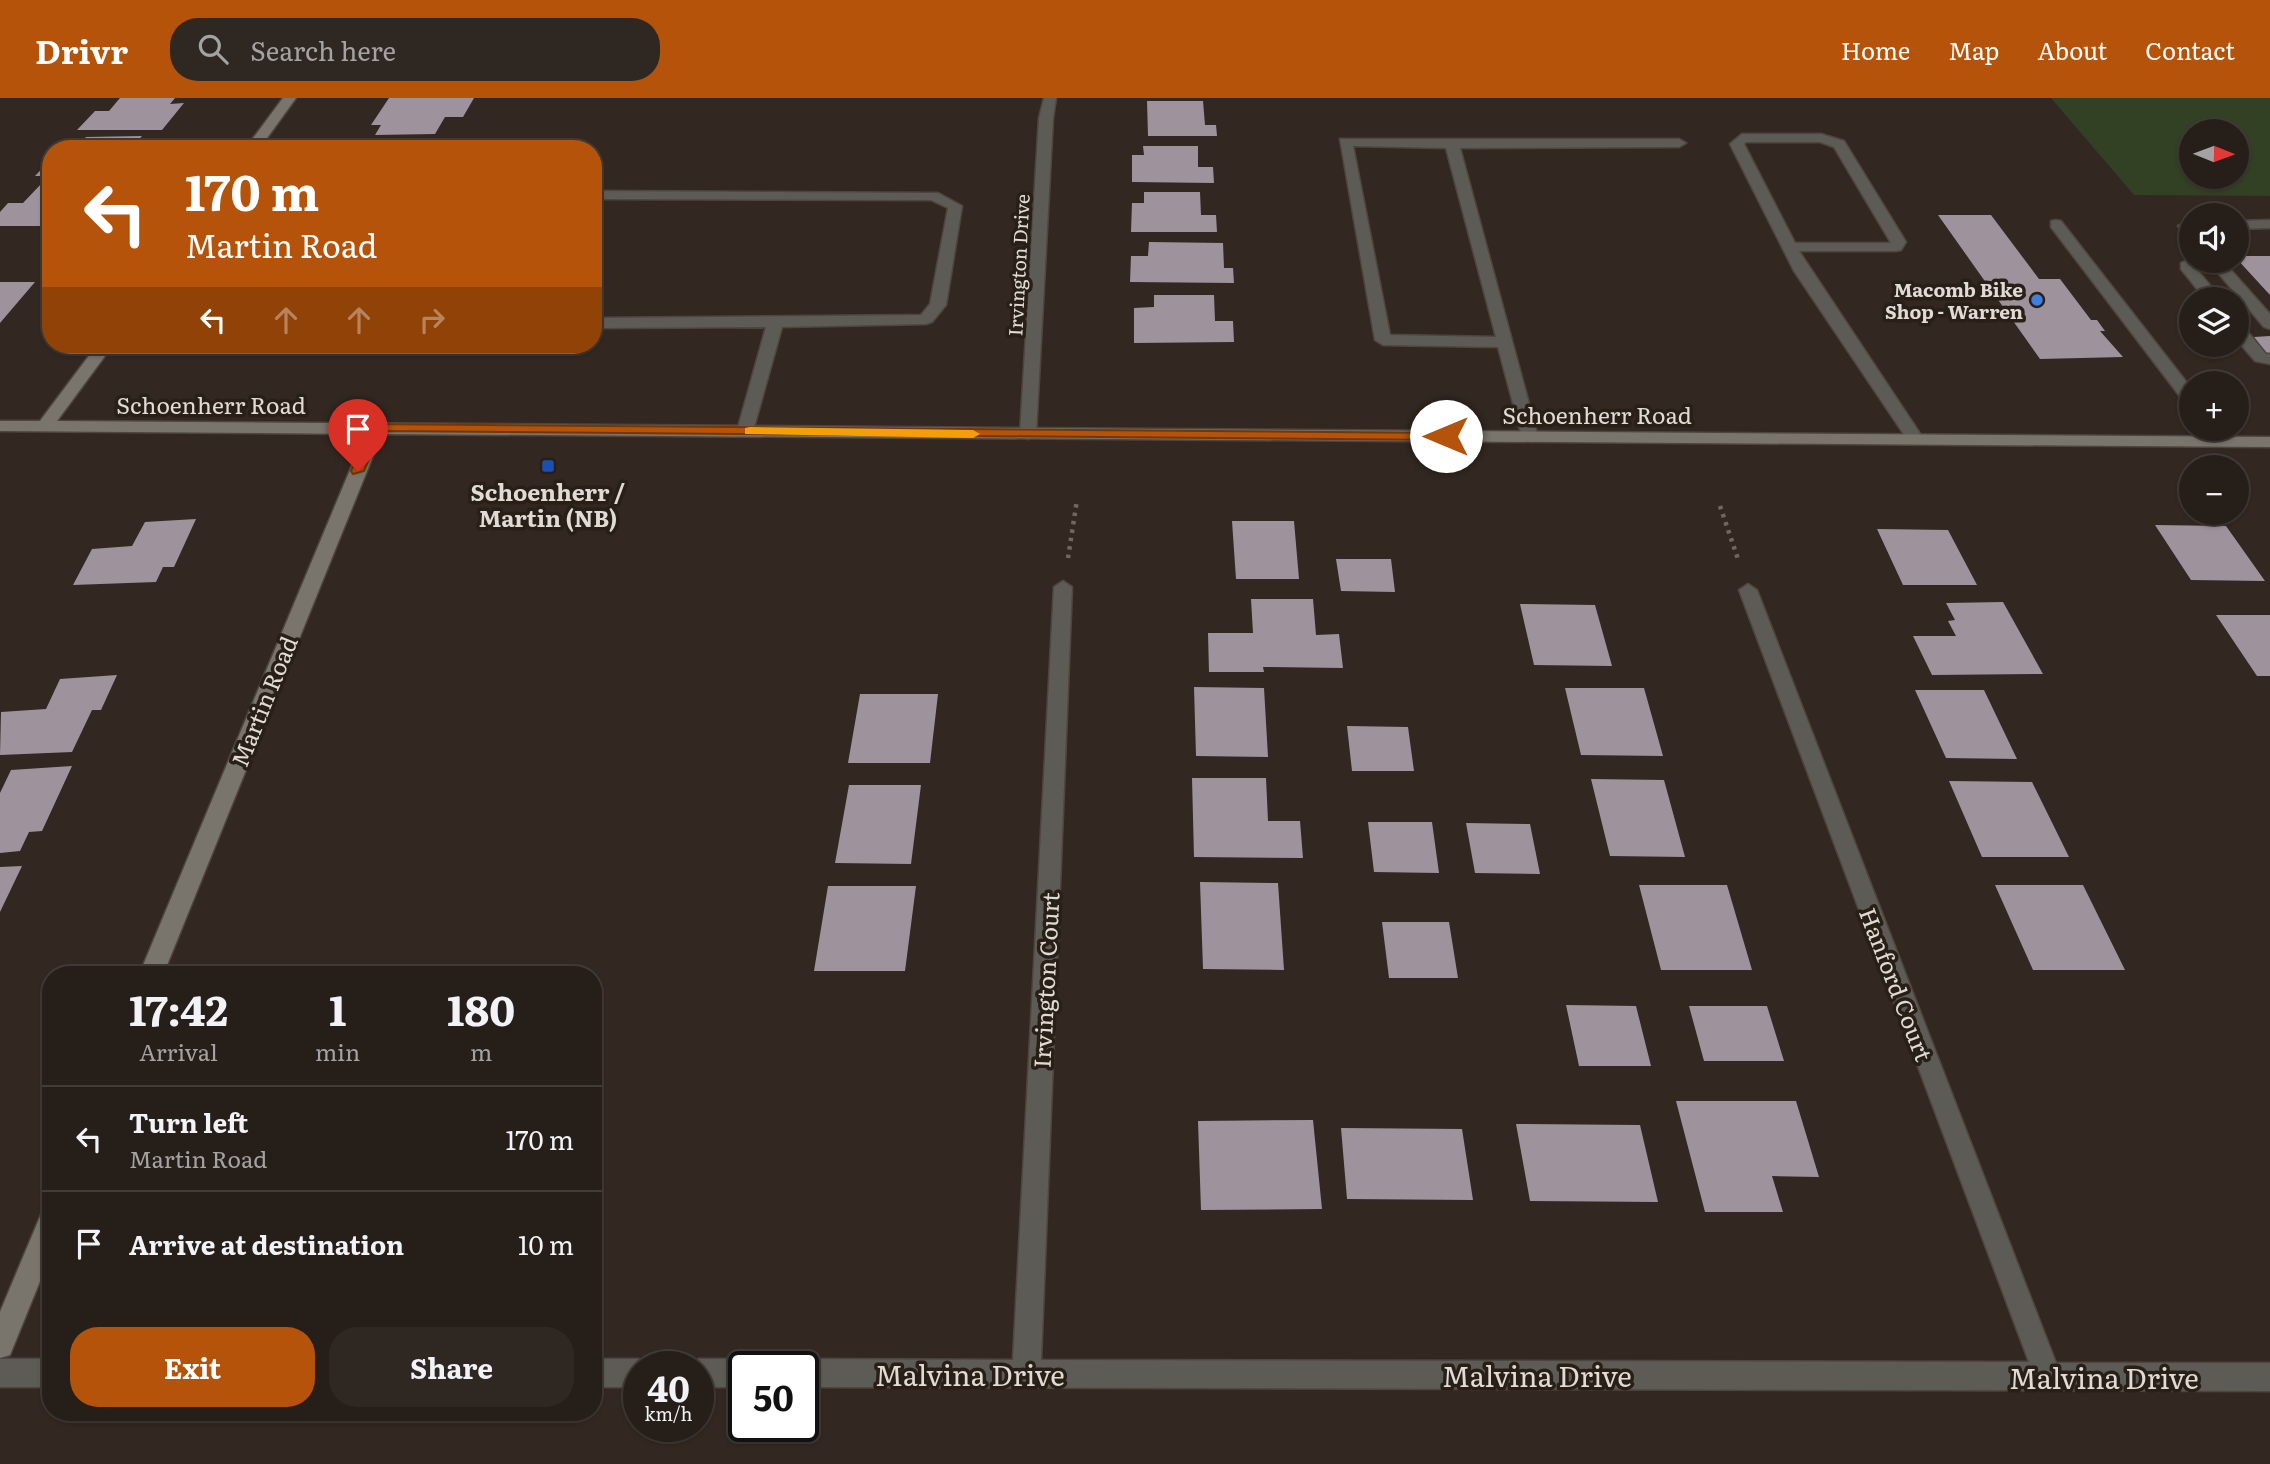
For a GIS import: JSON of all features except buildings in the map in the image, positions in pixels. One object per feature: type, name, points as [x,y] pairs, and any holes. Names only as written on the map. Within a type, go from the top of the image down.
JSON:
[{"type":"main road","points":[[259,140],[290,98]]},
{"type":"main road","points":[[45,426],[98,354]]},
{"type":"main road","name":"Schoenherr Road","points":[[0,426],[1914,439],[2179,436]]},
{"type":"main road","name":"Martin Road","points":[[156,966],[376,427]]},
{"type":"main road","name":"Schoenherr Road","points":[[2249,439],[2270,442]]},
{"type":"main road","points":[[0,1345],[42,1243]]},
{"type":"street","name":"Irvington Drive","points":[[1028,435],[1046,118],[1050,98]]},
{"type":"street","points":[[1789,247],[1896,247],[1899,242],[1839,144],[1821,138],[1742,138],[1737,144],[1789,247],[1802,271],[1914,439]]},
{"type":"street","points":[[1505,342],[1383,340],[1345,142],[1679,143]]},
{"type":"street","points":[[1452,144],[1530,437]]},
{"type":"street","points":[[602,195],[933,196],[955,206],[938,305],[926,319],[897,322],[602,323]]},
{"type":"street","points":[[2056,224],[2179,383]]},
{"type":"street","points":[[2249,225],[2270,224]]},
{"type":"street","points":[[2192,273],[2203,287]]},
{"type":"street","points":[[2225,273],[2270,324]]},
{"type":"street","points":[[745,431],[776,321]]},
{"type":"street","points":[[2249,344],[2261,358],[2270,359]]},
{"type":"street","name":"Irvington Court","points":[[1026,1374],[1063,587]]},
{"type":"street","name":"Hanford Court","points":[[1748,590],[2048,1377]]},
{"type":"street","points":[[0,1373],[42,1373]]},
{"type":"street","points":[[602,1373],[623,1373]]},
{"type":"street","name":"Malvina Drive","points":[[819,1373],[2270,1377]]},
{"type":"path","points":[[1063,587],[1077,500]]},
{"type":"path","points":[[1720,506],[1748,590]]},
{"type":"green space","points":[[2051,98],[2270,98],[2270,196],[2134,195]]},
{"type":"slow traffic","points":[[750,431],[973,434]]},
{"type":"place","name":"Macomb Bike Shop - Warren","points":[[2037,300]]},
{"type":"place","name":"Schoenherr / Martin (NB)","points":[[548,466]]},
{"type":"route","points":[[358,471],[376,427],[1028,435],[1446,436]]}]
